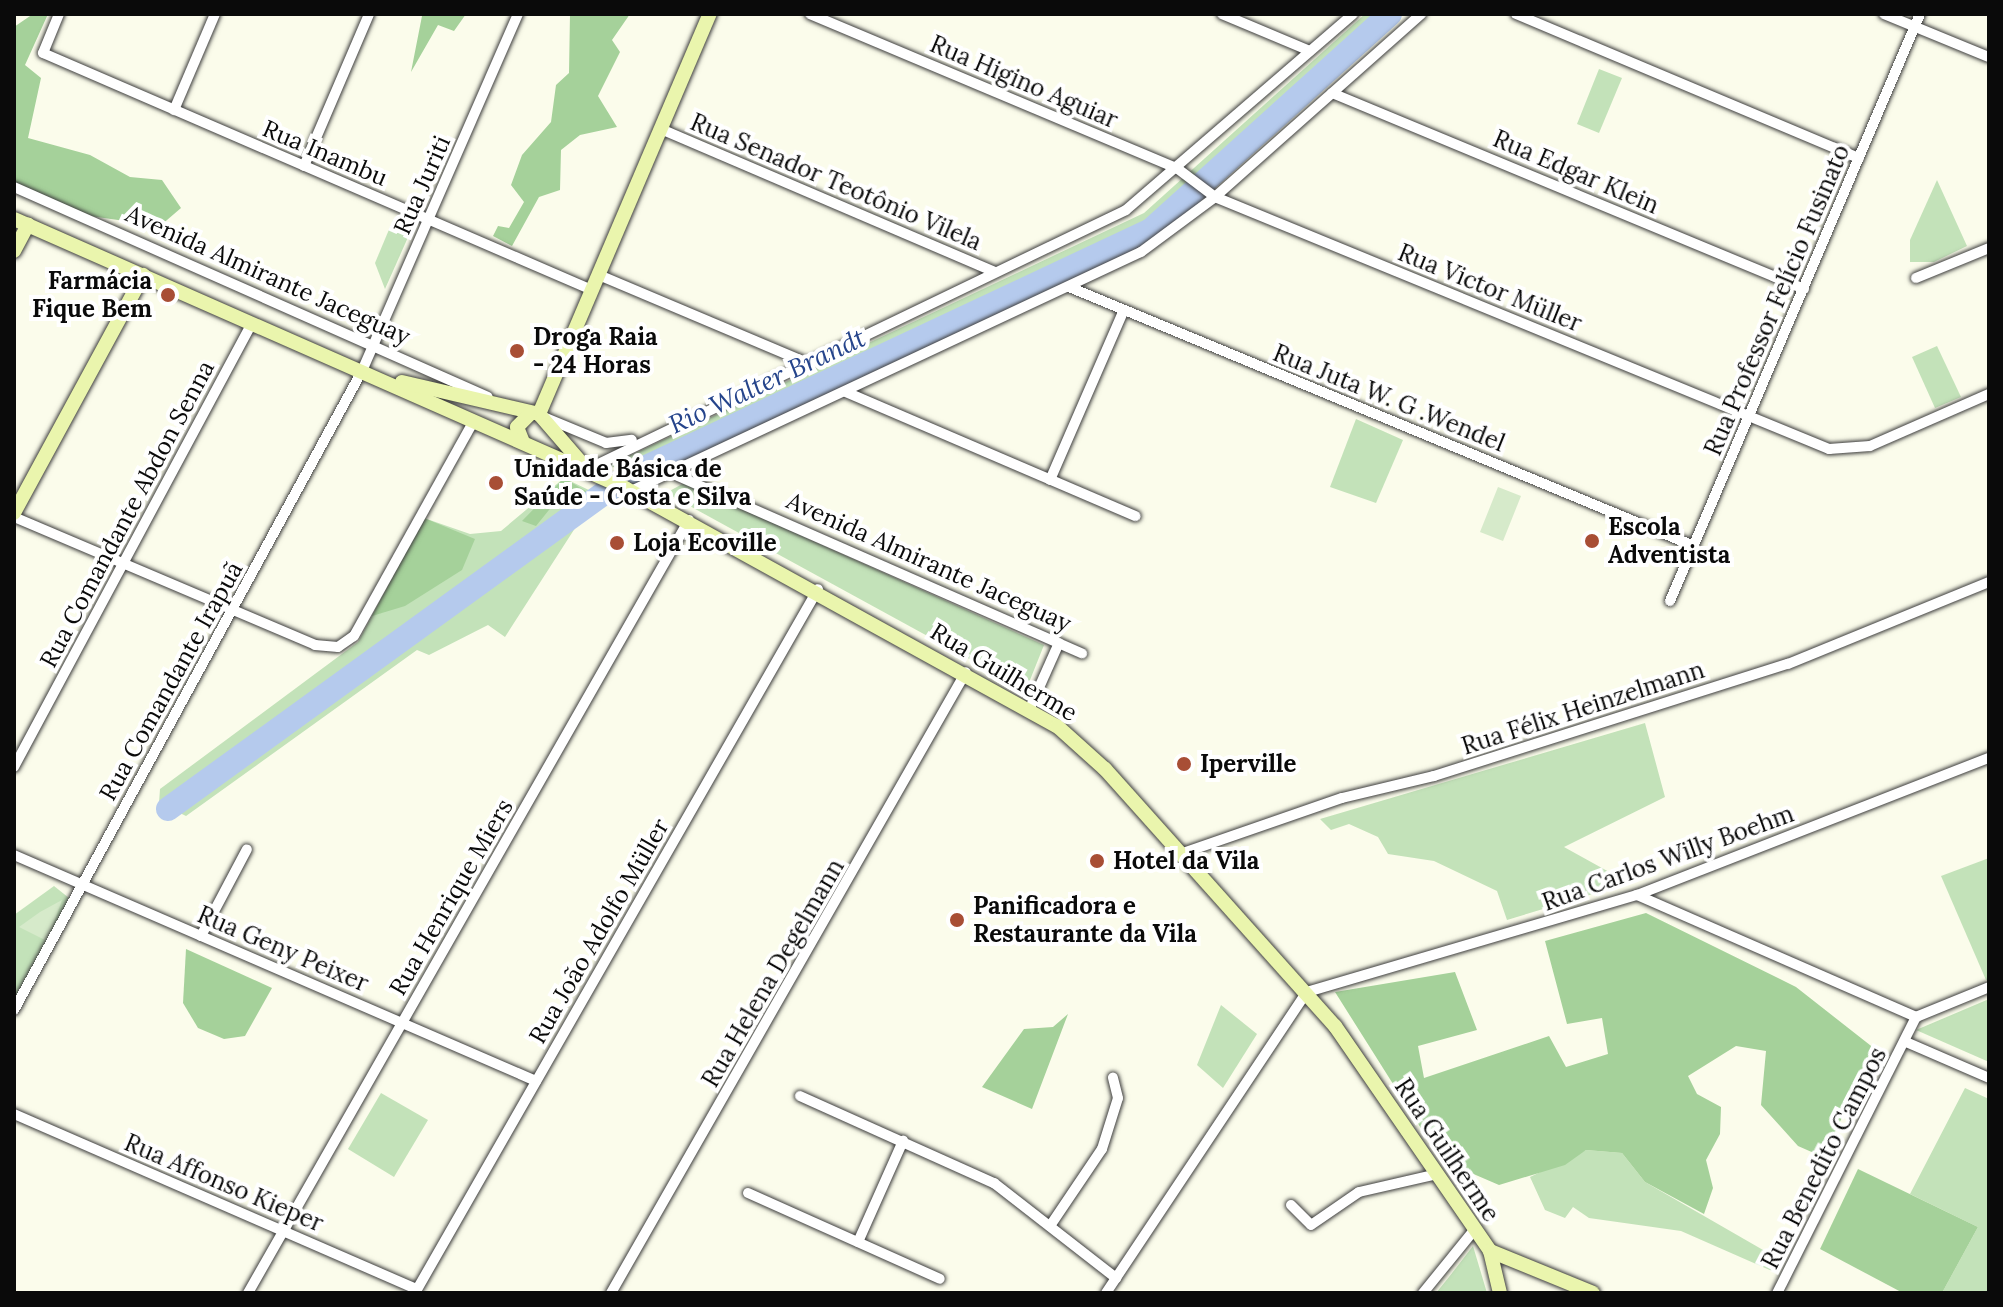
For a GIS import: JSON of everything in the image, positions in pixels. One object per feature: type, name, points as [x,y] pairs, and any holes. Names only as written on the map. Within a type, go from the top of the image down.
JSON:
[{"type":"main road","points":[[542,418],[517,427],[527,444],[546,440],[542,418],[592,290],[710,14]]},
{"type":"main road","points":[[14,251],[21,222]]},
{"type":"main road","name":"Avenida Almirante Jaceguay","points":[[21,222],[527,444]]},
{"type":"main road","points":[[14,515],[143,275]]},
{"type":"main road","name":"Avenida Almirante Jaceguay","points":[[362,371],[505,405],[542,418]]},
{"type":"main road","name":"Rua Guilherme","points":[[542,418],[586,470]]},
{"type":"main road","name":"Rua Guilherme","points":[[527,444],[608,479],[818,589],[1030,708],[1088,752],[1307,992],[1490,1251],[1500,1293]]},
{"type":"main road","points":[[1490,1251],[1593,1293]]},
{"type":"street","name":"Rua Inambu","points":[[59,14],[43,53],[592,290]]},
{"type":"street","points":[[174,110],[215,14]]},
{"type":"street","points":[[304,166],[369,14]]},
{"type":"street","name":"Rua Juriti","points":[[362,371],[518,14]]},
{"type":"street","name":"Rua Higino Aguiar","points":[[810,14],[1178,169],[1215,197]]},
{"type":"street","points":[[1222,14],[1310,51]]},
{"type":"street","points":[[586,470],[645,436],[1126,210],[1178,169],[1353,14]]},
{"type":"street","points":[[628,489],[671,473],[846,392],[1151,245],[1215,197],[1421,14]]},
{"type":"street","points":[[1516,14],[1859,158]]},
{"type":"street","points":[[1884,14],[1989,57]]},
{"type":"street","name":"Rua Professor Felício Fusinato","points":[[1670,601],[1920,14]]},
{"type":"street","name":"Rua Edgar Klein","points":[[1332,93],[1804,289]]},
{"type":"street","name":"Rua Senador Teotônio Vilela","points":[[661,129],[995,272]]},
{"type":"street","name":"Avenida Almirante Jaceguay","points":[[14,187],[505,405]]},
{"type":"street","name":"Rua Victor Müller","points":[[1215,197],[1829,449],[1853,451],[1989,394]]},
{"type":"street","points":[[1916,278],[1989,248]]},
{"type":"street","points":[[599,275],[805,362]]},
{"type":"street","name":"Rua Juta W. G .Wendel","points":[[1069,287],[1694,546]]},
{"type":"street","points":[[1050,480],[1124,310]]},
{"type":"street","name":"Rua Comandante Abdon Senna","points":[[14,767],[252,323]]},
{"type":"street","name":"Rua Comandante Irapuã","points":[[14,1010],[362,371]]},
{"type":"street","points":[[846,392],[1136,516]]},
{"type":"street","name":"Avenida Almirante Jaceguay","points":[[542,418],[606,443],[645,436]]},
{"type":"street","points":[[14,515],[315,645],[338,647],[354,636],[474,420]]},
{"type":"street","name":"Avenida Almirante Jaceguay","points":[[671,473],[1082,653]]},
{"type":"street","name":"Rua Henrique Miers","points":[[248,1293],[689,520]]},
{"type":"street","name":"Rua Félix Heinzelmann","points":[[1183,853],[1342,798],[1434,776],[1788,664],[1989,582]]},
{"type":"street","name":"Rua João Adolfo Müller","points":[[416,1291],[818,589]]},
{"type":"street","points":[[1030,708],[1059,643]]},
{"type":"street","name":"Rua Helena Degelmann","points":[[611,1293],[966,672]]},
{"type":"street","name":"Rua Carlos Willy Boehm","points":[[1307,992],[1637,895],[1989,758]]},
{"type":"street","points":[[201,936],[247,849]]},
{"type":"street","name":"Rua Geny Peixer","points":[[14,855],[536,1081]]},
{"type":"street","points":[[1637,895],[1916,1017]]},
{"type":"street","points":[[1989,987],[1916,1017],[1906,1042],[1989,1078]]},
{"type":"street","points":[[1106,1293],[1307,992]]},
{"type":"street","name":"Rua Benedito Campos","points":[[1777,1293],[1906,1042]]},
{"type":"street","points":[[1050,1226],[1102,1149],[1118,1098],[1113,1078]]},
{"type":"street","points":[[800,1096],[994,1183],[1116,1278]]},
{"type":"street","name":"Rua Affonso Kieper","points":[[14,1114],[284,1230],[416,1291]]},
{"type":"street","points":[[858,1242],[903,1141]]},
{"type":"street","points":[[1291,1205],[1311,1225],[1359,1192],[1437,1174]]},
{"type":"street","points":[[748,1193],[940,1279]]},
{"type":"street","points":[[1423,1293],[1475,1229]]},
{"type":"green space","points":[[33,14],[48,14],[25,65],[41,78],[28,138],[90,155],[130,177],[162,180],[181,208],[160,226],[90,216],[14,184],[14,27]]},
{"type":"green space","points":[[466,14],[454,31],[438,25],[411,72],[422,16]]},
{"type":"green space","points":[[570,14],[630,14],[612,40],[620,52],[598,96],[617,127],[580,135],[561,150],[560,190],[539,197],[512,246],[493,236],[498,226],[509,228],[524,202],[511,185],[522,155],[551,122],[556,85],[569,73]]},
{"type":"green space","points":[[1365,14],[1402,14],[1144,239],[639,482],[610,465],[1144,213]]},
{"type":"green space","points":[[1599,69],[1622,78],[1599,133],[1577,124]]},
{"type":"green space","points":[[1937,180],[1967,246],[1934,262],[1910,262],[1910,240]]},
{"type":"green space","points":[[393,220],[409,235],[385,289],[375,263]]},
{"type":"green space","points":[[1937,346],[1961,397],[1935,408],[1912,357]]},
{"type":"green space","points":[[1356,419],[1403,440],[1376,503],[1330,487]]},
{"type":"green space","points":[[564,478],[597,494],[505,637],[488,625],[429,655],[417,650],[186,816],[159,803],[160,789],[358,642],[424,518],[470,534],[501,531]]},
{"type":"green space","points":[[564,478],[594,496],[576,507],[553,505],[536,526],[522,521]]},
{"type":"green space","points":[[684,483],[1044,645],[1026,690],[666,493]]},
{"type":"green space","points":[[1498,487],[1521,496],[1503,541],[1480,532]]},
{"type":"green space","points":[[424,518],[475,539],[462,570],[405,606],[372,616]]},
{"type":"green space","points":[[1645,723],[1665,797],[1564,847],[1629,883],[1507,920],[1497,891],[1434,861],[1388,854],[1378,837],[1349,824],[1331,830],[1320,819]]},
{"type":"green space","points":[[1989,858],[1989,979],[1986,980],[1941,876]]},
{"type":"green space","points":[[54,886],[74,902],[14,1009],[14,915]]},
{"type":"green space","points":[[62,900],[47,941],[19,927],[40,912]]},
{"type":"green space","points":[[1646,913],[1796,987],[1875,1049],[1823,1157],[1798,1146],[1761,1105],[1766,1051],[1736,1046],[1688,1076],[1697,1094],[1721,1107],[1720,1134],[1706,1160],[1713,1188],[1704,1214],[1645,1182],[1622,1153],[1586,1150],[1565,1165],[1499,1185],[1441,1160],[1335,992],[1455,972],[1477,1030],[1418,1046],[1424,1078],[1549,1036],[1566,1067],[1608,1054],[1602,1018],[1567,1024],[1545,941]]},
{"type":"green space","points":[[186,949],[272,988],[245,1036],[224,1039],[198,1028],[183,1003]]},
{"type":"green space","points":[[1989,999],[1989,1062],[1916,1030]]},
{"type":"green space","points":[[1221,1005],[1257,1034],[1223,1088],[1197,1065]]},
{"type":"green space","points":[[1068,1014],[1032,1109],[982,1087],[1024,1029],[1053,1027]]},
{"type":"green space","points":[[1965,1088],[1989,1099],[1989,1293],[1942,1293],[1978,1227],[1910,1194]]},
{"type":"green space","points":[[381,1093],[428,1120],[394,1177],[348,1149]]},
{"type":"green space","points":[[1586,1150],[1622,1153],[1645,1182],[1777,1258],[1772,1271],[1681,1231],[1589,1218],[1573,1207],[1565,1218],[1545,1210],[1530,1177]]},
{"type":"green space","points":[[1858,1169],[1978,1227],[1942,1293],[1903,1293],[1820,1249]]},
{"type":"green space","points":[[1473,1246],[1487,1293],[1436,1293],[1449,1277]]},
{"type":"waterway","name":"Rio Walter Brandt","points":[[168,809],[629,475],[1151,230],[1390,14]]},
{"type":"place","name":"Farmácia Fique Bem","points":[[168,295]]},
{"type":"place","name":"Droga Raia - 24 Horas","points":[[517,351]]},
{"type":"place","name":"Unidade Básica de Saúde - Costa e Silva","points":[[496,483]]},
{"type":"place","name":"Escola Adventista","points":[[1592,541]]},
{"type":"place","name":"Loja Ecoville","points":[[617,543]]},
{"type":"place","name":"Iperville","points":[[1184,764]]},
{"type":"place","name":"Hotel da Vila","points":[[1097,861]]},
{"type":"place","name":"Panificadora e Restaurante da Vila","points":[[957,920]]}]
